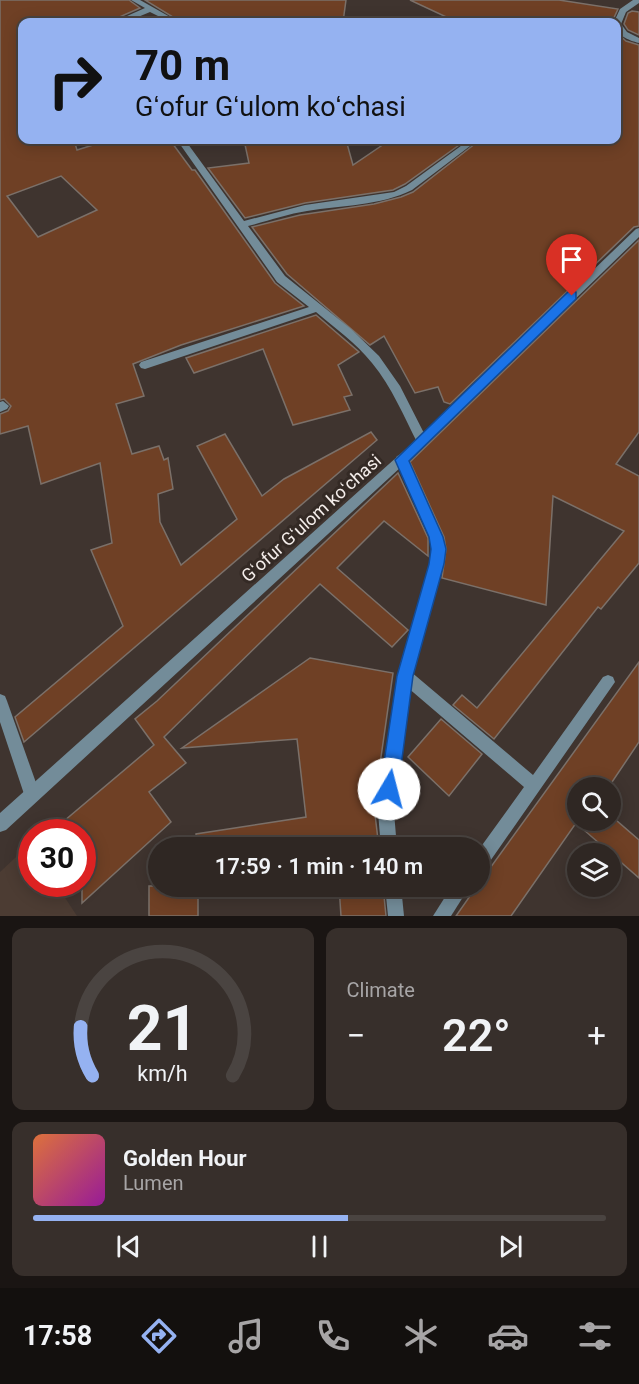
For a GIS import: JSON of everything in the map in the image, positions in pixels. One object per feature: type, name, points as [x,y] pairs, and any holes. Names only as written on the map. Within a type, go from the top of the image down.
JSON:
[{"type":"street","points":[[135,0],[167,18]]},
{"type":"street","points":[[620,18],[623,11],[638,0]]},
{"type":"street","points":[[131,18],[150,9]]},
{"type":"street","points":[[621,30],[624,34],[639,41]]},
{"type":"street","points":[[184,144],[281,279],[375,359],[396,389],[422,441]]},
{"type":"street","points":[[242,225],[305,208],[383,198],[397,194],[409,188],[469,144]]},
{"type":"street","name":"Gʻofur Gʻulom koʻchasi","points":[[0,824],[402,460],[639,231]]},
{"type":"street","points":[[145,365],[317,308]]},
{"type":"street","points":[[388,837],[386,812],[405,676],[436,564],[438,549],[436,537],[402,460]]},
{"type":"street","points":[[405,676],[534,786]]},
{"type":"street","points":[[490,847],[608,682]]},
{"type":"street","points":[[0,701],[32,794]]},
{"type":"street","points":[[394,897],[396,916]]},
{"type":"street","points":[[441,916],[454,897]]},
{"type":"shaded area","points":[[18,855],[18,897],[65,897],[77,916],[0,916],[0,872]]},
{"type":"building","points":[[0,0],[129,0],[140,8],[117,18],[18,18],[18,144],[75,144],[77,150],[96,144],[173,144],[192,170],[195,170],[275,283],[304,306],[181,345],[133,364],[144,396],[116,404],[132,454],[159,446],[164,460],[168,458],[173,489],[158,494],[160,522],[181,565],[237,519],[197,446],[225,434],[262,496],[284,479],[371,432],[377,440],[24,742],[15,717],[123,626],[91,550],[112,543],[100,463],[41,484],[28,426],[0,434],[0,414],[8,411],[11,406],[4,399],[0,400]],"holes":[[[61,176],[97,210],[38,237],[7,196]]]},
{"type":"building","points":[[145,0],[346,0],[344,18],[174,18]]},
{"type":"building","points":[[410,0],[559,0],[618,9],[614,18],[448,18]]},
{"type":"building","points":[[639,12],[639,35],[628,30],[624,24],[628,13]]},
{"type":"building","points":[[621,36],[626,41],[639,45],[639,226],[634,227],[450,404],[444,402],[438,387],[415,393],[384,336],[370,345],[287,274],[252,227],[300,215],[374,204],[413,192],[475,144],[621,144]]},
{"type":"building","points":[[245,144],[347,144],[353,165],[384,144],[460,144],[405,184],[393,190],[305,203],[245,218],[208,168],[249,163]]},
{"type":"building","points":[[639,240],[639,432],[616,464],[639,476],[639,563],[601,609],[598,607],[494,739],[453,705],[462,695],[477,708],[624,531],[553,496],[546,605],[442,578],[446,549],[444,537],[410,462]]},
{"type":"building","points":[[316,315],[359,352],[338,365],[352,395],[344,397],[350,410],[293,425],[263,349],[194,373],[186,358]]},
{"type":"building","points":[[398,473],[428,538],[428,556],[384,521],[337,568],[408,630],[392,647],[320,584],[164,737],[186,763],[149,792],[171,822],[155,837],[148,837],[148,843],[96,890],[96,819],[66,819],[154,745],[135,719],[157,701]]},
{"type":"building","points":[[310,658],[393,673],[374,806],[378,837],[196,837],[196,834],[306,817],[297,739],[182,748]]},
{"type":"building","points":[[639,662],[639,742],[615,777],[567,777],[567,831],[570,831],[511,916],[456,916],[469,897],[490,897],[490,868]]},
{"type":"building","points":[[441,719],[482,754],[449,796],[408,757]]},
{"type":"building","points":[[621,824],[639,840],[639,878],[621,862],[621,843],[599,843],[585,831],[621,831]]},
{"type":"building","points":[[149,897],[198,897],[198,916],[149,916]]},
{"type":"building","points":[[340,897],[384,897],[386,916],[341,916]]},
{"type":"route","points":[[389,789],[405,676],[438,558],[436,537],[402,460],[572,296]]}]
